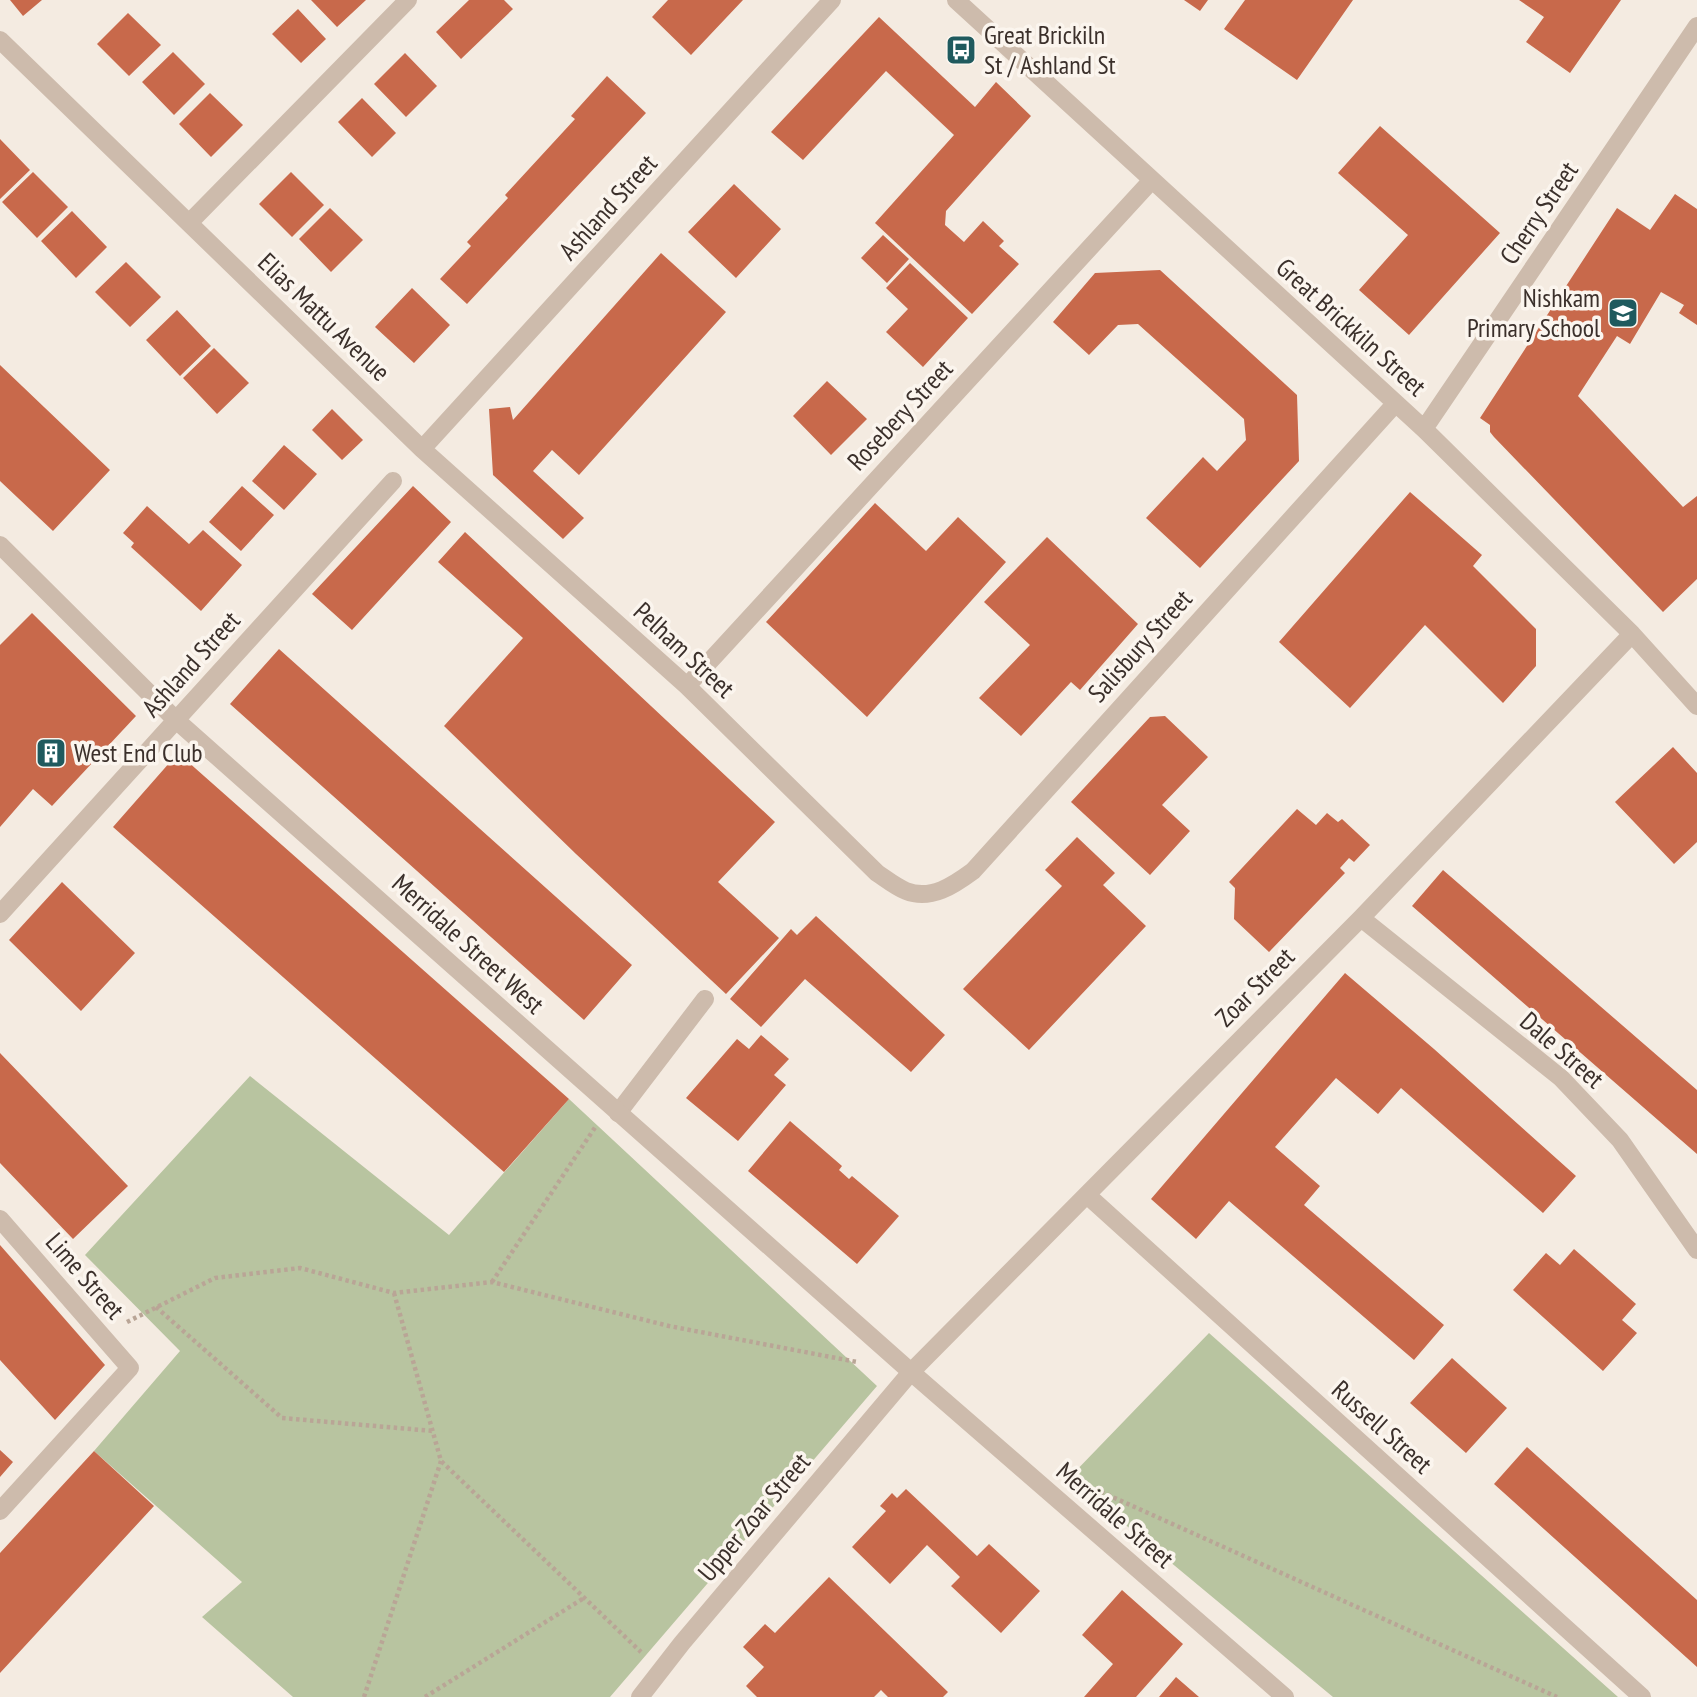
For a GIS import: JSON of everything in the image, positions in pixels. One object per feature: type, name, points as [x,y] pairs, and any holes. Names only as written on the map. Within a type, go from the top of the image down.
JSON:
[{"type":"street","points":[[189,223],[408,0]]},
{"type":"street","name":"Ashland Street","points":[[422,449],[832,0]]},
{"type":"street","name":"Great Brickkiln Street","points":[[956,0],[1424,429],[1693,695]]},
{"type":"street","name":"Cherry Street","points":[[1424,429],[1697,26]]},
{"type":"street","name":"Elias Mattu Avenue","points":[[0,40],[422,449]]},
{"type":"street","name":"Rosebery Street","points":[[687,686],[1152,180]]},
{"type":"street","name":"Salisbury Street","points":[[907,892],[933,893],[951,887],[973,871],[1395,404]]},
{"type":"street","name":"Pelham Street","points":[[422,449],[687,686],[877,873],[907,892]]},
{"type":"street","name":"Ashland Street","points":[[0,914],[393,481]]},
{"type":"street","name":"Merridale Street West","points":[[0,545],[176,719],[911,1373]]},
{"type":"street","name":"Zoar Street","points":[[911,1373],[1361,918],[1632,634]]},
{"type":"street","name":"Dale Street","points":[[1361,918],[1561,1079],[1620,1140],[1697,1250]]},
{"type":"street","points":[[614,1109],[705,999]]},
{"type":"street","name":"Russell Street","points":[[1087,1195],[1642,1697]]},
{"type":"street","name":"Lime Street","points":[[0,1219],[130,1368],[0,1511]]},
{"type":"street","name":"Upper Zoar Street","points":[[640,1697],[659,1670],[911,1373]]},
{"type":"street","name":"Merridale Street","points":[[911,1373],[1285,1697]]},
{"type":"path","points":[[492,1282],[614,1109]]},
{"type":"path","points":[[101,1335],[215,1278],[300,1268],[394,1293],[492,1282],[669,1326],[911,1373]]},
{"type":"path","points":[[394,1293],[441,1461],[659,1670]]},
{"type":"path","points":[[156,1307],[282,1418],[433,1431]]},
{"type":"path","points":[[364,1697],[441,1461]]},
{"type":"path","points":[[1082,1484],[1557,1697]]},
{"type":"path","points":[[425,1697],[584,1598]]},
{"type":"green space","points":[[250,1076],[449,1235],[569,1099],[877,1386],[610,1697],[293,1697],[202,1617],[242,1582],[94,1451],[180,1351],[85,1255]]},
{"type":"green space","points":[[1209,1333],[1618,1697],[1333,1697],[1069,1478]]},
{"type":"building","points":[[10,0],[42,0],[23,16]]},
{"type":"building","points":[[311,0],[366,0],[337,27]]},
{"type":"building","points":[[469,0],[504,0],[513,9],[461,59],[436,32]]},
{"type":"building","points":[[668,0],[743,0],[691,55],[652,17]]},
{"type":"building","points":[[1184,0],[1208,0],[1200,11]]},
{"type":"building","points":[[1245,0],[1353,0],[1297,80],[1224,29]]},
{"type":"building","points":[[1519,0],[1621,0],[1570,73],[1526,42],[1544,17]]},
{"type":"building","points":[[298,9],[326,39],[301,63],[272,34]]},
{"type":"building","points":[[128,13],[161,45],[129,76],[97,44]]},
{"type":"building","points":[[879,17],[975,107],[996,82],[1031,116],[946,211],[945,225],[964,242],[983,221],[1004,241],[999,246],[1019,264],[972,314],[875,223],[954,135],[886,71],[803,160],[771,132]]},
{"type":"building","points":[[173,52],[205,84],[174,115],[142,82]]},
{"type":"building","points":[[405,53],[437,86],[406,117],[374,84]]},
{"type":"building","points":[[607,76],[646,113],[467,304],[440,279],[471,246],[467,242],[508,198],[505,195],[575,119],[571,116]]},
{"type":"building","points":[[210,93],[243,125],[211,157],[179,124]]},
{"type":"building","points":[[362,98],[396,133],[372,157],[338,122]]},
{"type":"building","points":[[1380,126],[1500,233],[1409,335],[1359,290],[1408,235],[1338,173]]},
{"type":"building","points":[[0,139],[30,170],[0,199]]},
{"type":"building","points":[[33,172],[68,207],[37,238],[2,202]]},
{"type":"building","points":[[291,172],[324,205],[292,237],[259,204]]},
{"type":"building","points":[[734,184],[781,229],[736,278],[688,232]]},
{"type":"building","name":"Nishkam Primary School","points":[[1675,194],[1697,209],[1697,325],[1679,313],[1684,305],[1661,292],[1630,344],[1617,336],[1578,396],[1683,507],[1697,496],[1697,579],[1663,612],[1494,437],[1490,432],[1490,425],[1480,418],[1617,208],[1650,230]]},
{"type":"building","points":[[330,208],[363,240],[331,272],[299,239]]},
{"type":"building","points":[[72,211],[107,247],[76,278],[41,241]]},
{"type":"building","points":[[883,235],[909,259],[887,283],[861,258]]},
{"type":"building","points":[[661,253],[726,312],[579,475],[552,450],[533,471],[584,518],[563,539],[493,475],[489,409],[510,407],[513,420]]},
{"type":"building","points":[[126,262],[161,297],[130,327],[95,292]]},
{"type":"building","points":[[910,263],[968,318],[923,367],[886,332],[908,309],[886,288]]},
{"type":"building","points":[[1160,270],[1297,395],[1299,461],[1200,568],[1146,518],[1203,457],[1217,471],[1246,440],[1244,419],[1138,324],[1118,325],[1089,355],[1053,322],[1095,273]]},
{"type":"building","points":[[412,288],[450,325],[414,363],[375,327]]},
{"type":"building","points":[[177,310],[211,346],[180,376],[146,340]]},
{"type":"building","points":[[214,348],[249,383],[217,414],[183,378]]},
{"type":"building","points":[[0,365],[110,470],[53,531],[0,481]]},
{"type":"building","points":[[827,381],[867,419],[831,455],[793,416]]},
{"type":"building","points":[[332,409],[363,440],[342,460],[312,430]]},
{"type":"building","points":[[284,445],[317,474],[284,510],[252,481]]},
{"type":"building","points":[[242,486],[274,515],[241,551],[209,522]]},
{"type":"building","points":[[413,486],[451,522],[352,630],[312,594]]},
{"type":"building","points":[[1410,492],[1482,555],[1473,566],[1536,629],[1536,666],[1503,703],[1425,625],[1350,708],[1279,642]]},
{"type":"building","points":[[875,503],[926,551],[958,517],[1006,562],[867,717],[766,622]]},
{"type":"building","points":[[147,506],[189,544],[203,530],[242,565],[201,611],[131,547],[134,543],[123,533]]},
{"type":"building","points":[[465,532],[775,822],[718,882],[779,938],[726,994],[444,726],[523,638],[438,562]]},
{"type":"building","points":[[1047,537],[1138,624],[1080,690],[1071,682],[1021,736],[979,698],[1030,645],[984,602]]},
{"type":"building","name":"West End Club","points":[[32,613],[136,716],[52,806],[33,789],[0,827],[0,645]]},
{"type":"building","points":[[279,649],[632,965],[584,1020],[230,704]]},
{"type":"building","points":[[1165,716],[1208,757],[1162,805],[1190,831],[1150,875],[1071,802],[1150,717]]},
{"type":"building","points":[[1673,747],[1697,773],[1697,842],[1674,864],[1615,802]]},
{"type":"building","points":[[178,753],[569,1099],[504,1172],[113,827]]},
{"type":"building","points":[[1297,809],[1316,825],[1327,813],[1338,822],[1342,819],[1370,845],[1354,862],[1349,858],[1340,868],[1345,873],[1269,952],[1234,919],[1235,888],[1229,882]]},
{"type":"building","points":[[1077,837],[1115,873],[1103,885],[1146,926],[1029,1050],[963,989],[1062,886],[1045,870]]},
{"type":"building","points":[[1443,870],[1697,1090],[1697,1154],[1412,906]]},
{"type":"building","points":[[62,882],[135,953],[81,1011],[9,940]]},
{"type":"building","points":[[816,916],[945,1035],[911,1072],[805,979],[761,1027],[730,999],[791,929],[797,935]]},
{"type":"building","points":[[1345,973],[1576,1176],[1543,1213],[1401,1088],[1378,1114],[1336,1078],[1275,1147],[1320,1186],[1304,1205],[1444,1325],[1414,1360],[1229,1201],[1196,1239],[1151,1199]]},
{"type":"building","points":[[761,1035],[789,1059],[774,1075],[786,1085],[738,1141],[686,1098],[737,1039],[749,1049]]},
{"type":"building","points":[[0,1053],[128,1186],[73,1239],[0,1163]]},
{"type":"building","points":[[790,1121],[842,1166],[839,1170],[849,1179],[852,1176],[899,1216],[857,1264],[748,1171]]},
{"type":"building","points":[[0,1245],[105,1365],[55,1420],[0,1360]]},
{"type":"building","points":[[1574,1249],[1636,1304],[1622,1320],[1637,1333],[1603,1371],[1513,1290],[1546,1253],[1560,1265]]},
{"type":"building","points":[[1452,1358],[1507,1408],[1466,1453],[1410,1403]]},
{"type":"building","points":[[1527,1447],[1697,1600],[1697,1667],[1494,1484]]},
{"type":"building","points":[[0,1450],[13,1462],[0,1477]]},
{"type":"building","points":[[94,1451],[154,1506],[0,1673],[0,1553]]},
{"type":"building","points":[[906,1489],[977,1556],[989,1544],[1040,1591],[1001,1633],[951,1586],[960,1577],[927,1545],[890,1584],[852,1547],[886,1511],[880,1506],[892,1493],[897,1498]]},
{"type":"building","points":[[829,1577],[948,1692],[943,1697],[888,1697],[881,1690],[874,1697],[757,1697],[746,1686],[764,1667],[743,1647],[765,1624],[775,1633]]},
{"type":"building","points":[[1122,1590],[1183,1644],[1136,1697],[1084,1697],[1113,1664],[1082,1635]]},
{"type":"building","points":[[1176,1677],[1199,1697],[1159,1697]]},
{"type":"place","name":"Great Brickiln St / Ashland St","points":[[961,50]]},
{"type":"place","name":"Nishkam Primary School","points":[[1623,313]]},
{"type":"place","name":"West End Club","points":[[51,753]]}]
